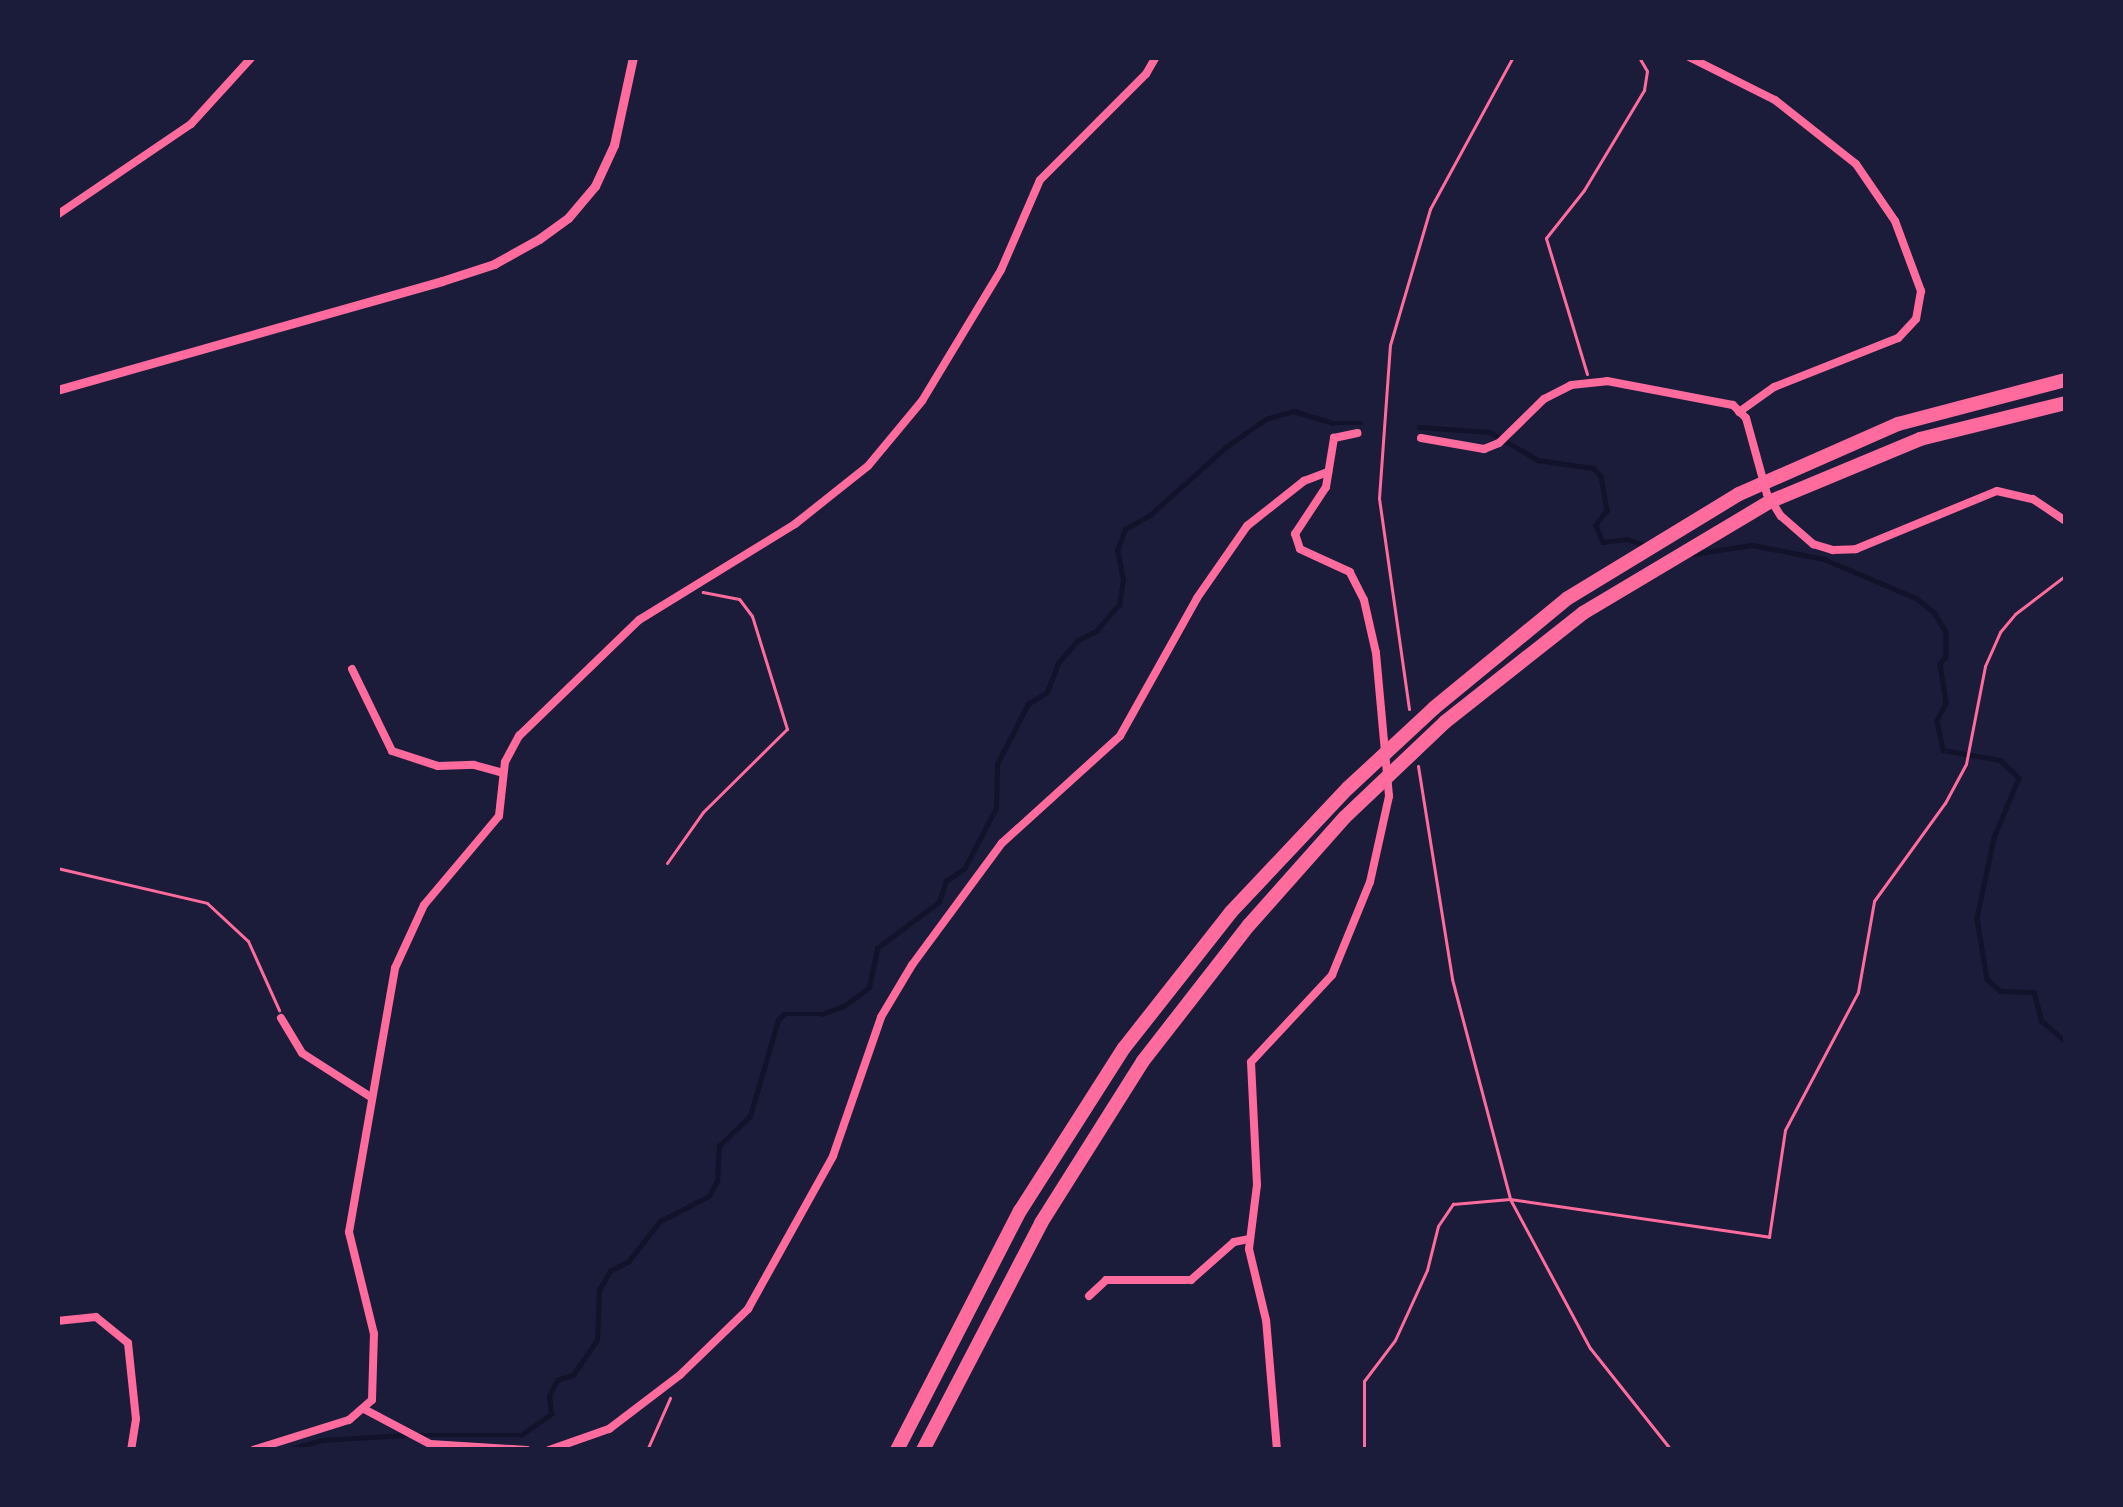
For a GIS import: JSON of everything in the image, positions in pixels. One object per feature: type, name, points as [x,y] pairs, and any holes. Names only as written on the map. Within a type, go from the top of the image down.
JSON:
[{"type":"highway","points":[[898,1450],[990,1267],[1082,1109],[1231,912],[1348,788],[1470,675],[1568,598],[1705,512],[1898,424],[2066,380]]},
{"type":"highway","points":[[923,1450],[1041,1223],[1112,1107],[1249,925],[1345,817],[1444,722],[1583,613],[1707,534],[1834,473],[1920,439],[2066,403]]},
{"type":"street","points":[[57,215],[191,124],[252,57]]},
{"type":"street","points":[[57,390],[442,281],[494,264],[539,239],[568,218],[596,186],[614,145],[632,57]]},
{"type":"street","points":[[253,1450],[349,1420],[364,1409],[375,1390],[375,1349],[349,1232],[369,1096],[405,941],[424,904],[499,816],[509,750],[534,718],[639,620],[832,497],[897,433],[1000,270],[1040,180],[1146,74],[1156,57]]},
{"type":"street","points":[[1689,57],[1775,100],[1856,164],[1895,221],[1921,291],[1916,319],[1898,338],[1774,387],[1739,412]]},
{"type":"street","points":[[1421,438],[1484,449],[1503,439],[1544,399],[1591,380],[1713,398],[1739,412],[1768,494],[1781,516],[1813,544],[1856,549],[1997,491],[2033,499],[2066,521]]},
{"type":"street","points":[[1277,1450],[1267,1320],[1250,1239],[1257,1186],[1251,1062],[1332,975],[1370,882],[1388,796],[1376,653],[1358,584],[1343,566],[1309,554],[1296,542],[1295,534],[1322,495],[1334,438],[1357,433]]},
{"type":"street","points":[[549,1450],[610,1429],[735,1325],[758,1294],[833,1156],[881,1018],[912,965],[1002,843],[1120,736],[1197,598],[1247,526],[1304,481],[1328,472]]},
{"type":"street","points":[[352,669],[392,751],[437,766],[474,766],[503,773]]},
{"type":"street","points":[[281,1018],[302,1053],[369,1096]]},
{"type":"street","points":[[1090,1296],[1106,1280],[1191,1280],[1234,1242],[1250,1239]]},
{"type":"street","points":[[57,1321],[96,1317],[128,1343],[136,1419],[131,1450]]},
{"type":"street","points":[[364,1409],[410,1430],[422,1442],[527,1450]]},
{"type":"path","points":[[1410,716],[1379,498],[1390,345],[1430,209],[1513,57]]},
{"type":"path","points":[[1591,380],[1580,362],[1546,238],[1584,190],[1644,90],[1647,71],[1639,57]]},
{"type":"path","points":[[1364,1450],[1364,1381],[1403,1322],[1438,1226],[1453,1204],[1510,1199],[1769,1237],[1785,1130],[1858,992],[1874,902],[1945,803],[1966,764],[1976,702],[1995,641],[2014,614],[2066,575]]},
{"type":"path","points":[[667,863],[703,812],[787,729],[752,616],[739,599],[690,589]]},
{"type":"path","points":[[1417,760],[1452,979],[1510,1199],[1590,1348],[1671,1450]]},
{"type":"path","points":[[57,868],[207,903],[228,918],[258,956],[281,1018]]},
{"type":"path","points":[[647,1450],[680,1375]]},
{"type":"waterway","points":[[417,1435],[521,1435],[551,1414],[549,1396],[557,1380],[573,1375],[597,1340],[599,1290],[610,1271],[628,1262],[660,1221],[709,1196],[717,1181],[719,1146],[750,1116],[778,1020],[784,1014],[822,1014],[844,1006],[869,987],[877,948],[939,902],[946,881],[964,869],[996,808],[997,764],[1028,704],[1047,692],[1058,663],[1078,640],[1096,631],[1119,605],[1123,580],[1117,550],[1125,529],[1150,515],[1226,447],[1266,419],[1294,411],[1333,423],[1361,423]]},
{"type":"waterway","points":[[1419,427],[1490,432],[1538,460],[1593,468],[1601,476],[1607,510],[1596,525],[1603,542],[1626,539],[1648,546]]},
{"type":"waterway","points":[[1693,554],[1752,545],[1824,559],[1916,598],[1934,612],[1946,632],[1946,657],[1940,664],[1946,703],[1937,721],[1943,750],[2000,760],[2019,778],[1994,838],[1977,918],[1987,979],[2001,991],[2034,992],[2042,1021],[2066,1042]]},
{"type":"waterway","points":[[287,1450],[321,1440],[406,1435]]}]
